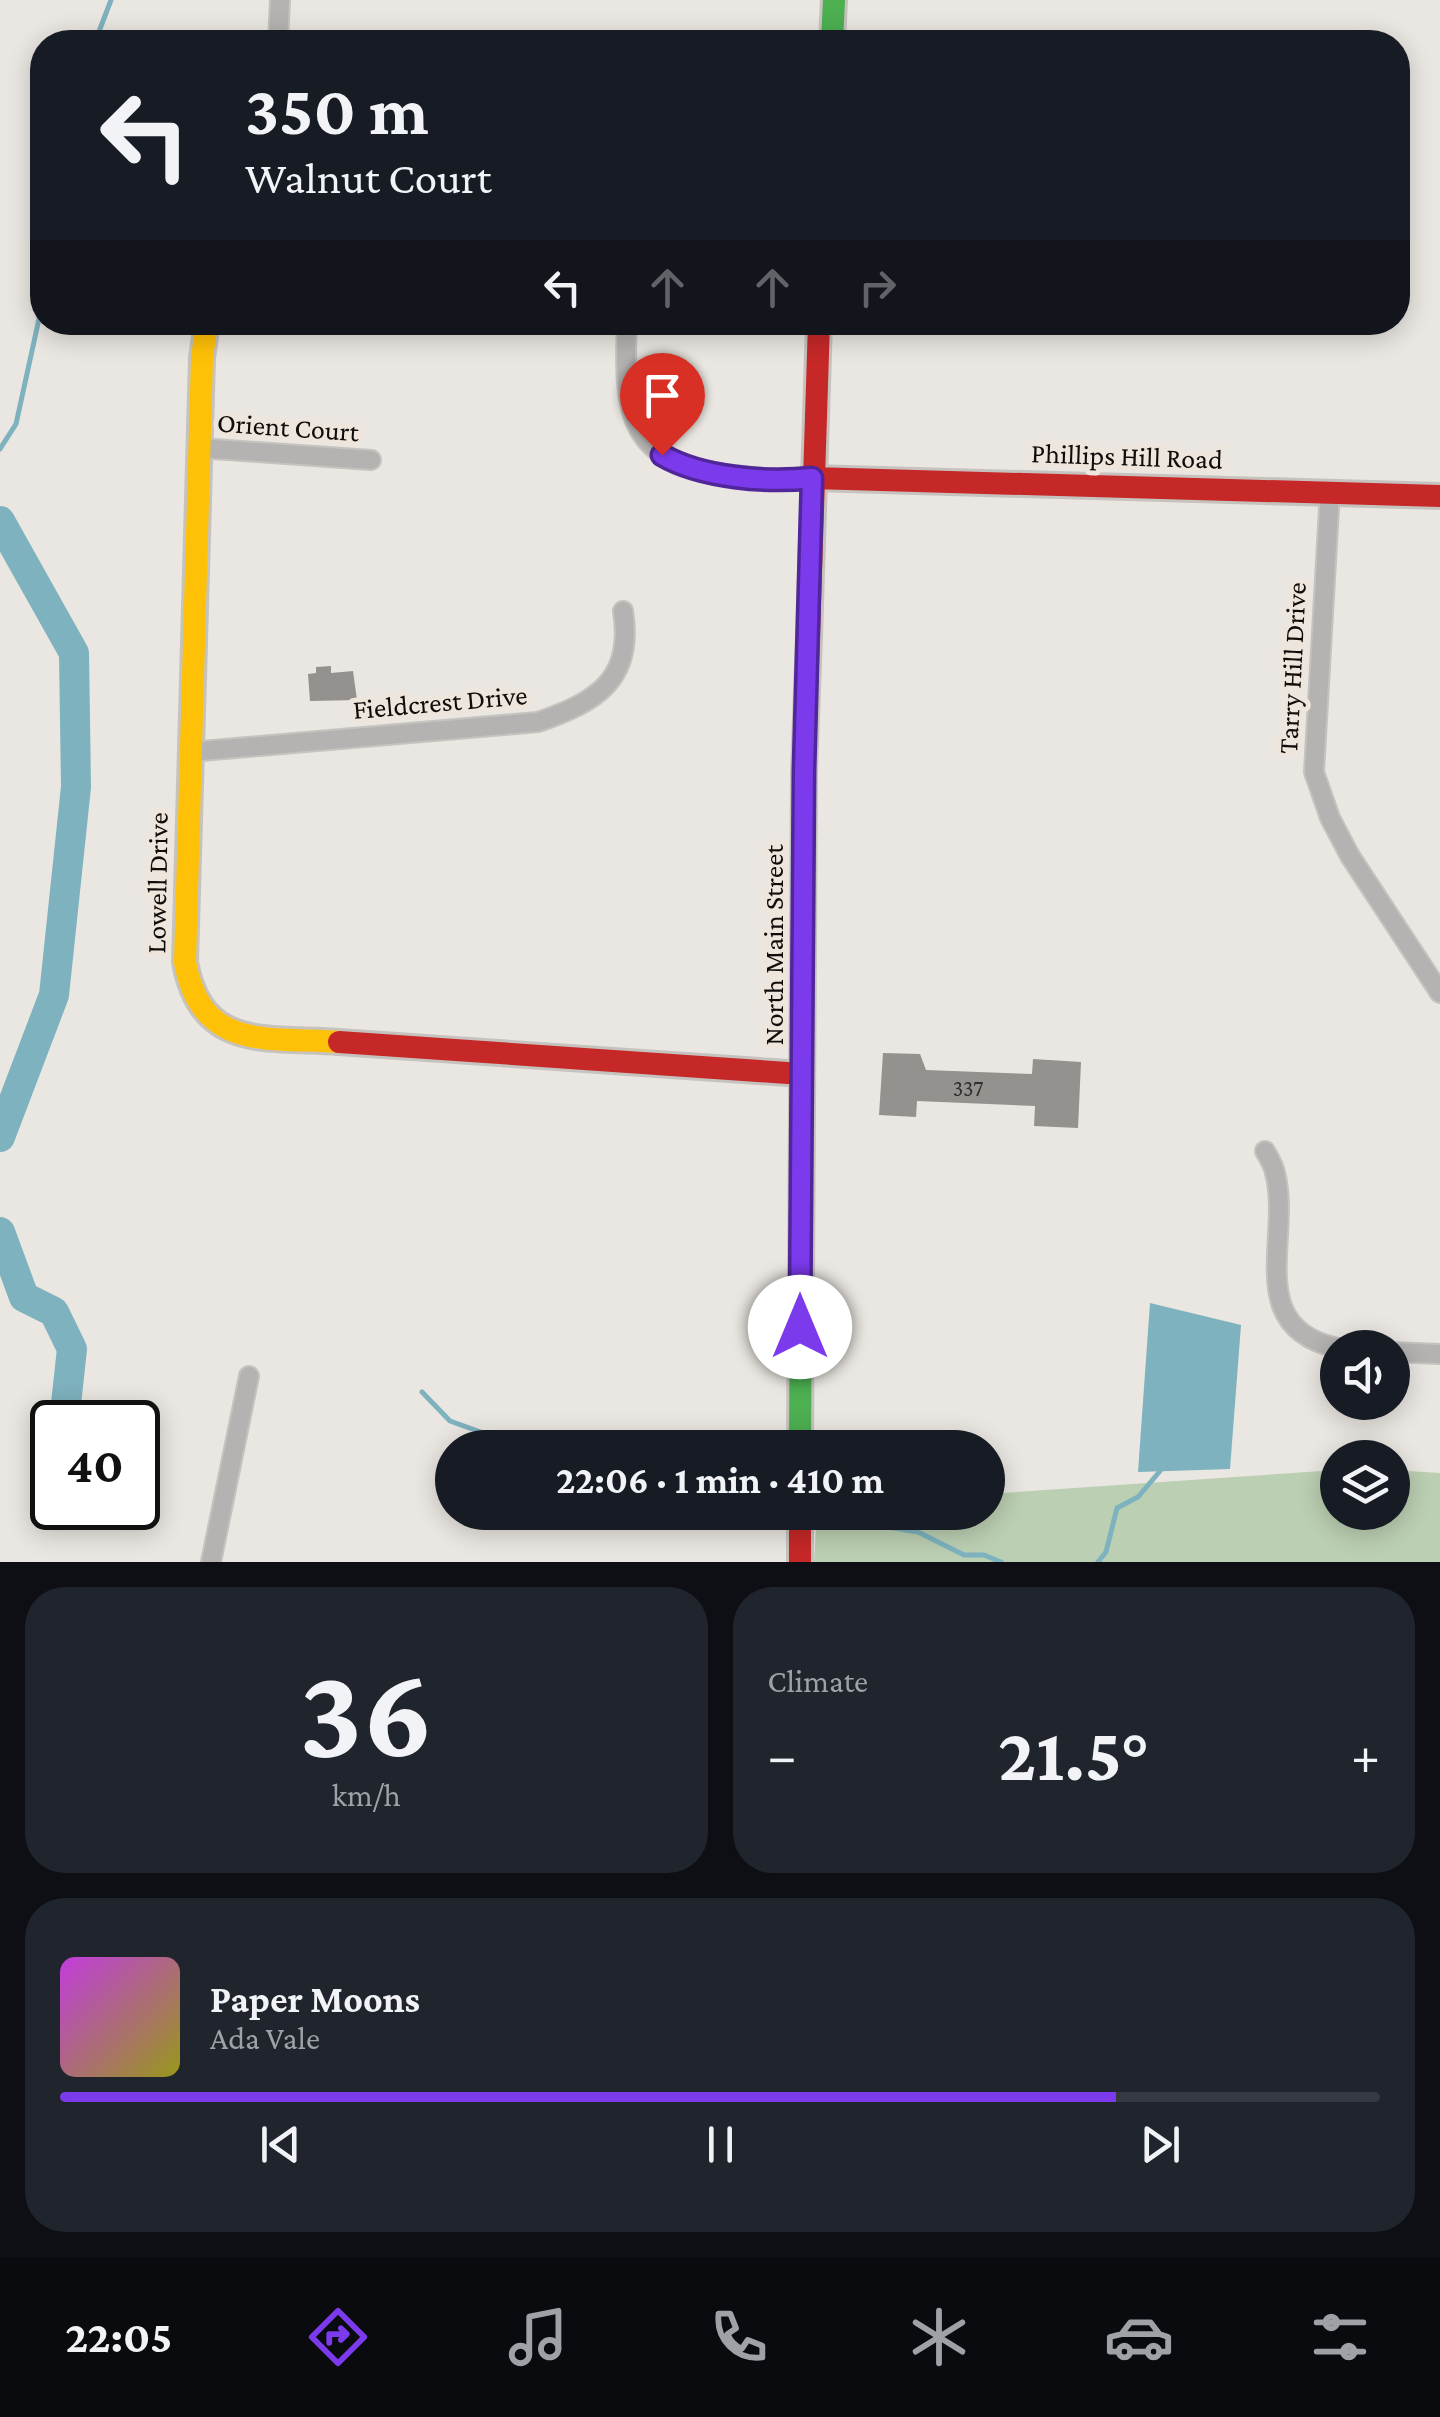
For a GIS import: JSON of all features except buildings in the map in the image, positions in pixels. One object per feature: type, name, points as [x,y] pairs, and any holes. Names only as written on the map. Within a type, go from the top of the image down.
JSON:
[{"type":"street","points":[[279,30],[280,0]]},
{"type":"street","points":[[833,30],[834,0]]},
{"type":"street","name":"Lowell Drive","points":[[205,335],[185,962],[189,990],[202,1014],[223,1029],[249,1036],[802,1074]]},
{"type":"street","points":[[627,335],[628,402],[637,426],[662,455],[708,473],[782,480],[812,478]]},
{"type":"street","name":"North Main Street","points":[[800,1430],[804,797],[819,335]]},
{"type":"street","name":"Orient Court","points":[[200,448],[372,460]]},
{"type":"street","name":"Phillips Hill Road","points":[[812,478],[1440,496]]},
{"type":"street","name":"Tarry Hill Drive","points":[[1330,491],[1314,772],[1330,818],[1350,856],[1440,993]]},
{"type":"street","name":"Fieldcrest Drive","points":[[190,752],[538,722],[566,713],[593,697],[615,675],[624,658],[627,636],[623,611]]},
{"type":"street","points":[[1266,1151],[1275,1172],[1278,1194],[1276,1290],[1285,1315],[1300,1332],[1320,1344]]},
{"type":"street","points":[[1410,1353],[1440,1354]]},
{"type":"street","points":[[210,1562],[249,1376]]},
{"type":"street","points":[[800,1530],[800,1562]]},
{"type":"green space","points":[[1320,1471],[1320,1530],[1410,1530],[1410,1471],[1440,1473],[1440,1562],[814,1562],[816,1530],[1005,1530],[1005,1493]]},
{"type":"water","points":[[1150,1303],[1241,1325],[1230,1469],[1138,1472]]},
{"type":"waterway","points":[[100,30],[111,0]]},
{"type":"waterway","points":[[0,449],[16,424],[35,335]]},
{"type":"waterway","points":[[0,521],[74,653],[76,787],[54,995],[0,1137]]},
{"type":"waterway","points":[[0,1232],[24,1297],[54,1312],[72,1349],[66,1400]]},
{"type":"waterway","points":[[422,1392],[450,1421],[475,1430]]},
{"type":"waterway","points":[[1098,1562],[1106,1552],[1117,1508],[1138,1497],[1160,1471]]},
{"type":"waterway","points":[[906,1530],[964,1555],[984,1555],[1001,1562]]},
{"type":"traffic: fast","points":[[833,30],[834,0]]},
{"type":"traffic: fast","points":[[800,1430],[804,771],[809,636]]},
{"type":"traffic: slow","points":[[205,335],[185,962],[193,991],[206,1011],[222,1025],[262,1038],[339,1042]]},
{"type":"traffic: jam","points":[[809,636],[819,335]]},
{"type":"traffic: jam","points":[[813,478],[1440,496]]},
{"type":"traffic: jam","points":[[339,1042],[802,1074]]},
{"type":"traffic: jam","points":[[800,1530],[800,1562]]},
{"type":"route","points":[[662,455],[708,473],[782,480],[812,478],[804,770],[800,1327]]}]
